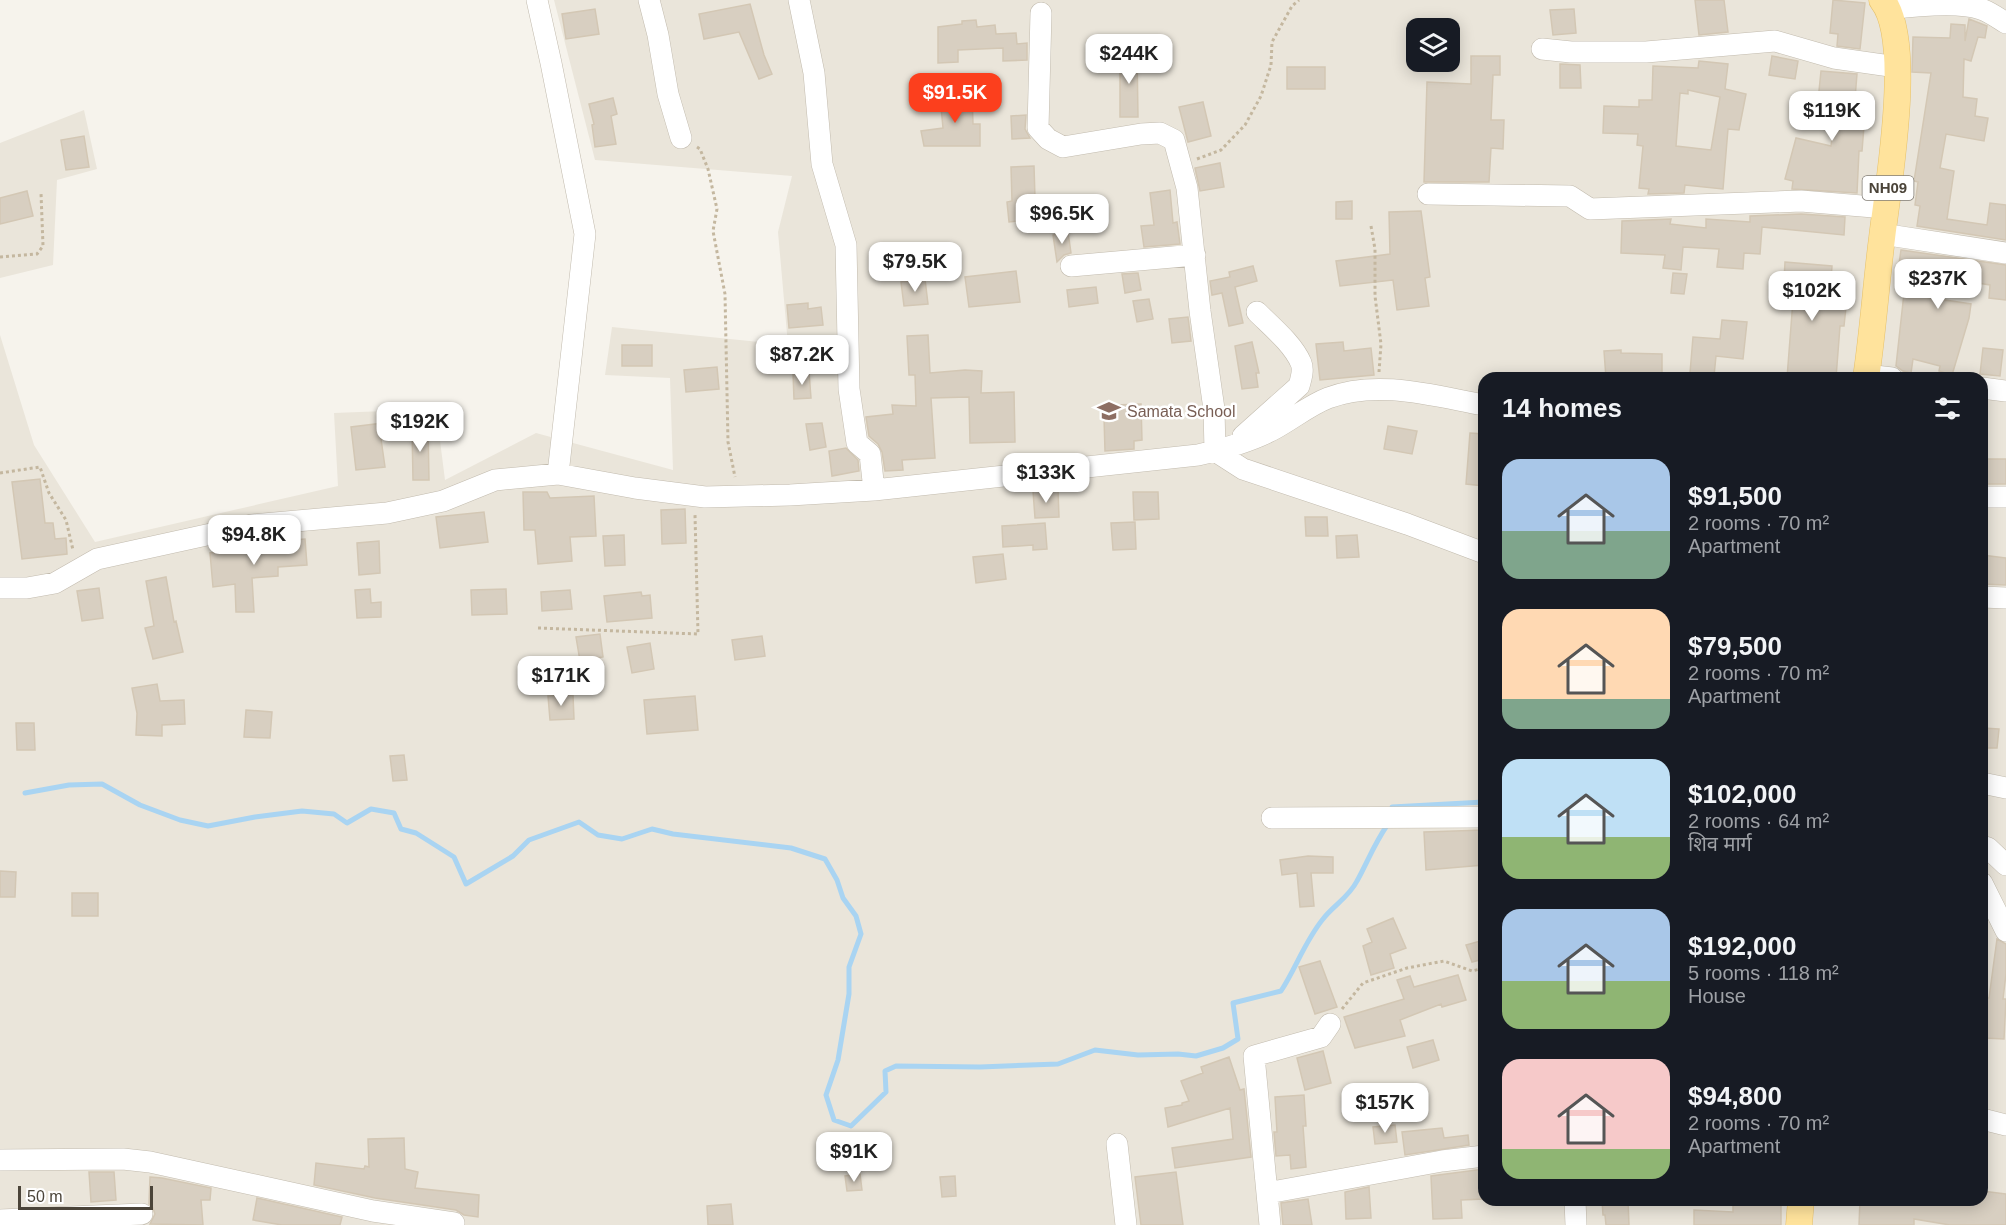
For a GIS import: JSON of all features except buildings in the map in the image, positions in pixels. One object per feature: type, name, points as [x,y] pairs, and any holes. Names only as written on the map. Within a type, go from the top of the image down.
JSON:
[{"type":"main road","name":"NH09","points":[[1866,372],[1896,123],[1897,68],[1893,27],[1885,4]]},
{"type":"main road","points":[[1799,1225],[1801,1206]]},
{"type":"street","points":[[537,0],[585,234],[558,474]]},
{"type":"street","points":[[649,0],[658,35],[668,94],[681,138]]},
{"type":"street","points":[[799,0],[814,73],[822,164],[846,245],[849,389],[857,443],[870,454],[874,490]]},
{"type":"street","points":[[1885,4],[1969,6],[1981,9],[2006,23]]},
{"type":"street","points":[[1041,13],[1038,128],[1048,139],[1062,147],[1141,134],[1160,133],[1174,140],[1187,188],[1200,311],[1214,409],[1224,448],[1243,469],[1407,524],[1478,551]]},
{"type":"street","points":[[1542,49],[1571,52],[1646,52],[1775,41],[1834,58],[1897,68]]},
{"type":"street","points":[[1428,194],[1570,196],[1590,209],[1801,201],[1886,208]]},
{"type":"street","points":[[1882,234],[2006,253]]},
{"type":"street","points":[[1071,266],[1195,255]]},
{"type":"street","points":[[1224,448],[1299,387],[1302,376],[1302,364],[1280,334],[1257,312]]},
{"type":"street","points":[[0,588],[27,588],[54,583],[98,559],[252,525],[387,513],[443,501],[495,480],[558,474],[695,496],[874,490],[1148,461],[1224,448],[1275,429],[1330,397],[1378,388],[1478,404]]},
{"type":"street","points":[[1988,389],[2006,391]]},
{"type":"street","points":[[1988,497],[2006,497]]},
{"type":"street","points":[[1988,597],[2006,598]]},
{"type":"street","points":[[1988,784],[2006,788]]},
{"type":"street","points":[[1272,818],[1478,817]]},
{"type":"street","points":[[1988,848],[2006,865]]},
{"type":"street","points":[[1988,895],[2006,931]]},
{"type":"street","points":[[1270,1225],[1254,1056],[1321,1037],[1330,1024]]},
{"type":"street","points":[[1988,1120],[2006,1125]]},
{"type":"street","points":[[1117,1144],[1126,1225]]},
{"type":"street","points":[[1267,1193],[1478,1157]]},
{"type":"street","points":[[0,1160],[132,1160],[373,1211],[453,1225]]},
{"type":"street","points":[[1575,1206],[1576,1225]]},
{"type":"street","points":[[0,1220],[142,1214]]},
{"type":"path","points":[[1182,165],[1221,150],[1245,125],[1262,96],[1271,65],[1272,42],[1292,6],[1299,0]]},
{"type":"path","points":[[681,138],[700,149],[708,169],[717,209],[713,231],[724,294],[728,442],[739,496]]},
{"type":"path","points":[[0,257],[37,254],[43,246],[41,193]]},
{"type":"path","points":[[1371,226],[1375,249],[1375,296],[1381,344],[1378,388]]},
{"type":"path","points":[[0,473],[40,467],[49,493],[66,520],[74,552],[85,567]]},
{"type":"path","points":[[538,628],[698,634],[695,496]]},
{"type":"path","points":[[1330,1024],[1363,983],[1407,968],[1444,961],[1472,971],[1478,970]]},
{"type":"shaded area","points":[[554,0],[2006,0],[2006,1225],[0,1225],[0,335],[34,445],[95,542],[338,486],[334,413],[436,409],[445,480],[536,433],[673,470],[670,378],[605,375],[612,327],[788,345],[778,232],[792,176],[595,160]]},
{"type":"shaded area","points":[[84,110],[97,169],[57,180],[53,265],[0,278],[0,143]]},
{"type":"waterway","points":[[25,793],[69,785],[102,784],[140,805],[180,820],[208,826],[302,811],[334,814],[347,823],[371,809],[394,813],[401,829],[416,833],[454,857],[466,884],[513,856],[529,840],[579,822],[598,835],[622,839],[652,829],[673,834],[791,848],[825,859],[837,880],[843,898],[856,916],[861,934],[849,967],[849,994],[838,1060],[826,1095],[834,1120],[851,1126],[886,1092],[885,1071],[896,1066],[980,1067],[1058,1064],[1095,1050],[1138,1055],[1196,1056],[1223,1048],[1238,1039],[1233,1003],[1281,991],[1317,927],[1354,887],[1388,824]]},
{"type":"waterway","points":[[1392,810],[1392,807],[1478,802]]},
{"type":"place","name":"Samata School","points":[[1109,411]]}]
